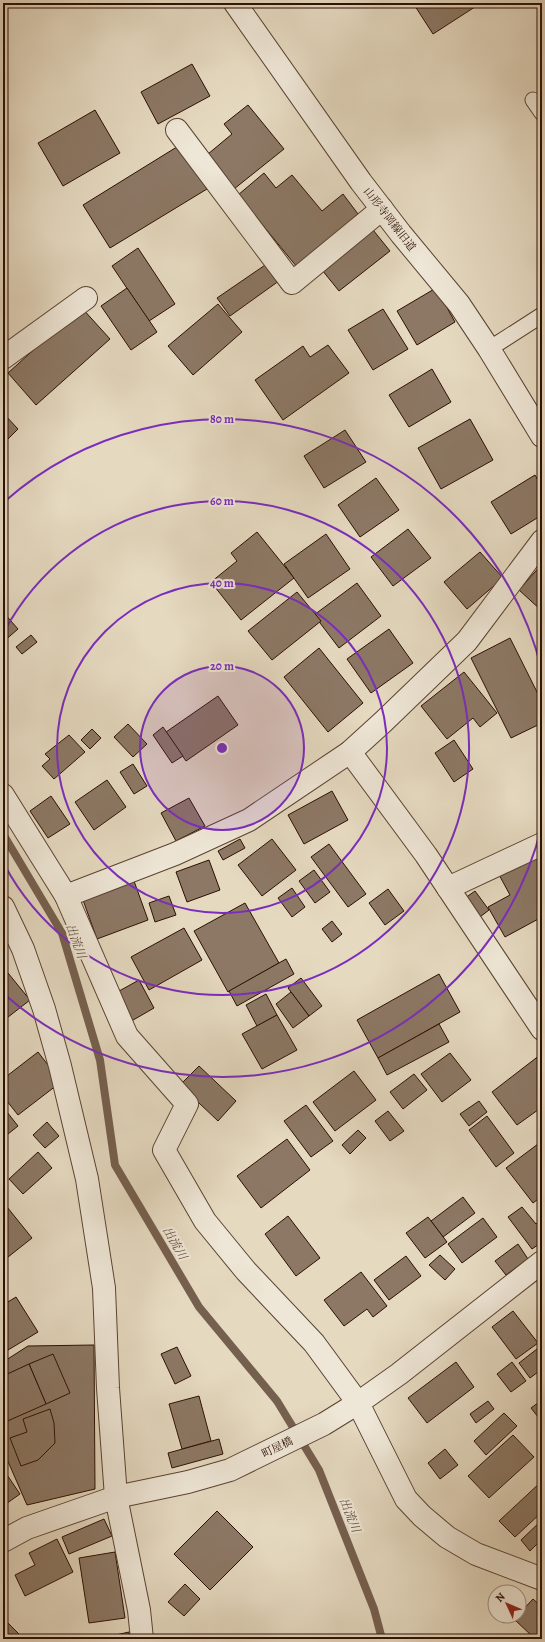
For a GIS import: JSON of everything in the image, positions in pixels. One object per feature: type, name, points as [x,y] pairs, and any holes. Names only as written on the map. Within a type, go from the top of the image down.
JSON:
[{"type":"street","name":"山形寺岡線旧道","points":[[235,3],[382,209],[459,304],[540,430]]},
{"type":"street","points":[[177,130],[292,283],[382,209]]},
{"type":"street","points":[[3,358],[86,298]]},
{"type":"street","points":[[66,896],[175,854],[249,820],[350,752],[384,722],[467,641],[542,541]]},
{"type":"street","points":[[350,752],[426,855],[542,1029]]},
{"type":"street","points":[[3,795],[66,896],[127,1036],[187,1104],[164,1150],[205,1221],[246,1271],[314,1343],[358,1403],[406,1499],[422,1516],[447,1537],[476,1554],[542,1579]]},
{"type":"street","points":[[448,888],[542,844]]},
{"type":"street","points":[[3,907],[23,949],[44,1009],[60,1066],[87,1179],[104,1288],[108,1388],[116,1498],[139,1610],[142,1639]]},
{"type":"street","name":"町屋橋","points":[[3,1541],[27,1528],[116,1498],[188,1482],[230,1470],[324,1424],[358,1403],[405,1369],[542,1262]]},
{"type":"lane","points":[[533,100],[542,113]]},
{"type":"lane","points":[[489,349],[542,315]]},
{"type":"building","points":[[413,3],[481,3],[433,34]]},
{"type":"building","points":[[192,64],[210,96],[158,124],[141,92]]},
{"type":"building","points":[[248,105],[284,149],[229,193],[202,159],[232,134],[224,124]]},
{"type":"building","points":[[95,110],[120,153],[63,186],[38,143]]},
{"type":"building","points":[[180,145],[207,189],[110,248],[83,205]]},
{"type":"building","points":[[264,173],[276,188],[292,175],[322,211],[343,194],[358,214],[297,267],[238,195]]},
{"type":"building","points":[[369,225],[390,251],[339,291],[318,265]]},
{"type":"building","points":[[138,248],[175,304],[149,321],[112,266]]},
{"type":"building","points":[[271,261],[283,278],[230,316],[217,298]]},
{"type":"building","points":[[127,288],[157,332],[131,350],[101,306]]},
{"type":"building","points":[[436,288],[455,322],[417,345],[397,311]]},
{"type":"building","points":[[218,304],[242,332],[193,375],[168,346]]},
{"type":"building","points":[[81,307],[110,339],[36,405],[8,373]]},
{"type":"building","points":[[383,309],[408,349],[373,370],[348,330]]},
{"type":"building","points":[[328,345],[349,373],[283,420],[255,380],[303,346],[310,357]]},
{"type":"building","points":[[432,369],[451,402],[409,427],[389,395]]},
{"type":"building","points":[[3,413],[18,429],[3,444]]},
{"type":"building","points":[[470,419],[493,460],[441,489],[418,448]]},
{"type":"building","points":[[345,430],[366,462],[324,488],[304,456]]},
{"type":"building","points":[[535,475],[542,487],[542,515],[511,534],[491,502]]},
{"type":"building","points":[[376,478],[399,510],[360,537],[338,505]]},
{"type":"building","points":[[408,529],[431,558],[393,586],[371,557]]},
{"type":"building","points":[[257,532],[294,578],[241,620],[211,582],[237,561],[231,553]]},
{"type":"building","points":[[326,534],[350,569],[308,598],[284,564]]},
{"type":"building","points":[[480,552],[503,578],[467,609],[444,582]]},
{"type":"building","points":[[542,564],[542,611],[519,590]]},
{"type":"building","points":[[357,583],[381,616],[339,648],[314,615]]},
{"type":"building","points":[[297,592],[321,621],[272,660],[248,631]]},
{"type":"building","points":[[3,612],[18,629],[3,642]]},
{"type":"building","points":[[389,629],[413,663],[371,693],[347,659]]},
{"type":"building","points":[[31,635],[37,642],[22,654],[16,647]]},
{"type":"building","points":[[510,638],[542,702],[542,723],[511,738],[471,658]]},
{"type":"building","points":[[319,648],[363,703],[328,732],[284,677]]},
{"type":"building","points":[[464,672],[497,713],[480,727],[473,718],[447,739],[421,706]]},
{"type":"building","points":[[218,696],[238,725],[186,761],[166,732]]},
{"type":"building","points":[[128,724],[147,744],[133,757],[114,737]]},
{"type":"building","points":[[163,727],[183,756],[172,763],[153,735]]},
{"type":"building","points":[[92,729],[101,738],[90,749],[81,740]]},
{"type":"building","points":[[69,735],[85,752],[54,779],[42,766],[50,759],[45,754]]},
{"type":"building","points":[[454,740],[473,769],[454,782],[435,753]]},
{"type":"building","points":[[133,764],[147,786],[134,794],[120,772]]},
{"type":"building","points":[[107,780],[126,807],[94,830],[75,802]]},
{"type":"building","points":[[332,791],[348,820],[304,844],[288,815]]},
{"type":"building","points":[[51,796],[70,824],[48,838],[30,811]]},
{"type":"building","points":[[189,798],[205,826],[176,841],[161,813]]},
{"type":"building","points":[[240,839],[245,848],[223,860],[218,851]]},
{"type":"building","points":[[272,839],[296,870],[262,896],[238,865]]},
{"type":"building","points":[[329,844],[366,894],[348,907],[311,857]]},
{"type":"building","points":[[542,848],[542,917],[505,937],[488,907],[510,895],[497,871]]},
{"type":"building","points":[[209,860],[220,890],[187,902],[176,872]]},
{"type":"building","points":[[314,870],[330,892],[315,903],[299,881]]},
{"type":"building","points":[[134,881],[148,920],[97,939],[83,900]]},
{"type":"building","points":[[292,888],[305,907],[292,917],[278,898]]},
{"type":"building","points":[[388,889],[404,911],[385,925],[369,903]]},
{"type":"building","points":[[475,891],[489,910],[476,920],[461,901]]},
{"type":"building","points":[[169,896],[176,915],[155,922],[149,903]]},
{"type":"building","points":[[245,903],[279,963],[228,992],[194,931]]},
{"type":"building","points":[[332,921],[342,934],[332,942],[322,929]]},
{"type":"building","points":[[184,928],[202,960],[149,990],[131,957]]},
{"type":"building","points":[[286,959],[294,974],[237,1006],[229,991]]},
{"type":"building","points":[[8,973],[30,1000],[3,1021],[3,978]]},
{"type":"building","points":[[439,974],[460,1012],[378,1058],[357,1020]]},
{"type":"building","points":[[301,978],[322,1006],[309,1016],[288,988]]},
{"type":"building","points":[[139,980],[154,1008],[128,1023],[112,995]]},
{"type":"building","points":[[291,992],[309,1016],[293,1028],[276,1004]]},
{"type":"building","points":[[266,994],[277,1015],[257,1026],[246,1005]]},
{"type":"building","points":[[277,1015],[297,1050],[262,1069],[242,1034]]},
{"type":"building","points":[[439,1024],[449,1042],[387,1075],[378,1058]]},
{"type":"building","points":[[38,1052],[61,1082],[18,1115],[3,1096],[3,1079]]},
{"type":"building","points":[[450,1053],[471,1080],[442,1102],[421,1074]]},
{"type":"building","points":[[540,1055],[542,1058],[542,1107],[517,1125],[492,1092]]},
{"type":"building","points":[[199,1066],[236,1101],[218,1121],[180,1085]]},
{"type":"building","points":[[354,1071],[376,1100],[335,1131],[313,1102]]},
{"type":"building","points":[[414,1074],[427,1090],[403,1109],[390,1092]]},
{"type":"building","points":[[479,1101],[487,1112],[469,1126],[460,1114]]},
{"type":"building","points":[[306,1105],[333,1141],[311,1157],[284,1121]]},
{"type":"building","points":[[3,1107],[18,1126],[3,1138]]},
{"type":"building","points":[[388,1111],[404,1131],[390,1141],[375,1121]]},
{"type":"building","points":[[487,1116],[514,1153],[496,1167],[469,1130]]},
{"type":"building","points":[[47,1122],[59,1136],[45,1148],[33,1135]]},
{"type":"building","points":[[358,1130],[366,1138],[350,1154],[342,1145]]},
{"type":"building","points":[[287,1139],[310,1170],[261,1208],[237,1176]]},
{"type":"building","points":[[542,1141],[542,1196],[533,1203],[506,1168]]},
{"type":"building","points":[[38,1152],[52,1168],[23,1194],[9,1179]]},
{"type":"building","points":[[463,1197],[475,1213],[443,1237],[431,1221]]},
{"type":"building","points":[[3,1202],[32,1238],[3,1261]]},
{"type":"building","points":[[522,1207],[536,1224],[542,1220],[542,1242],[532,1249],[508,1217]]},
{"type":"building","points":[[288,1216],[320,1258],[296,1276],[265,1234]]},
{"type":"building","points":[[428,1217],[447,1242],[425,1258],[406,1233]]},
{"type":"building","points":[[483,1218],[497,1237],[462,1263],[448,1244]]},
{"type":"building","points":[[518,1244],[528,1259],[506,1275],[495,1261]]},
{"type":"building","points":[[440,1255],[455,1269],[445,1280],[429,1265]]},
{"type":"building","points":[[406,1256],[421,1276],[389,1300],[374,1280]]},
{"type":"building","points":[[361,1272],[387,1306],[373,1317],[367,1309],[344,1326],[324,1300]]},
{"type":"building","points":[[16,1297],[38,1332],[3,1353],[3,1305]]},
{"type":"building","points":[[513,1311],[538,1343],[516,1359],[492,1327]]},
{"type":"building","points":[[94,1345],[95,1489],[27,1505],[3,1450],[3,1362],[28,1346]]},
{"type":"building","points":[[177,1347],[191,1376],[175,1384],[161,1354]]},
{"type":"building","points":[[537,1349],[542,1355],[542,1369],[530,1378],[519,1363]]},
{"type":"building","points":[[53,1354],[70,1393],[46,1404],[29,1364]]},
{"type":"building","points":[[456,1362],[474,1387],[427,1423],[408,1398]]},
{"type":"building","points":[[512,1362],[526,1381],[511,1392],[497,1374]]},
{"type":"building","points":[[29,1364],[46,1404],[3,1423],[3,1376]]},
{"type":"building","points":[[199,1396],[211,1441],[182,1449],[169,1404]]},
{"type":"building","points":[[542,1400],[542,1422],[531,1408]]},
{"type":"building","points":[[488,1401],[494,1409],[476,1423],[470,1414]]},
{"type":"building","points":[[50,1409],[54,1423],[55,1443],[38,1460],[21,1466],[10,1438],[27,1432],[23,1419]]},
{"type":"building","points":[[504,1413],[517,1426],[486,1455],[474,1441]]},
{"type":"building","points":[[513,1435],[534,1457],[489,1498],[468,1476]]},
{"type":"building","points":[[219,1439],[223,1454],[172,1468],[168,1453]]},
{"type":"building","points":[[445,1449],[458,1465],[440,1479],[428,1463]]},
{"type":"building","points":[[3,1469],[20,1494],[3,1506]]},
{"type":"building","points":[[542,1481],[542,1512],[515,1537],[499,1521]]},
{"type":"building","points":[[217,1511],[253,1547],[210,1590],[174,1554]]},
{"type":"building","points":[[104,1519],[112,1536],[69,1554],[62,1537]]},
{"type":"building","points":[[542,1520],[542,1539],[530,1551],[521,1540]]},
{"type":"building","points":[[57,1539],[73,1572],[25,1596],[15,1575],[35,1565],[29,1553]]},
{"type":"building","points":[[115,1552],[125,1618],[89,1623],[79,1558]]},
{"type":"building","points":[[185,1584],[200,1599],[184,1616],[168,1602]]},
{"type":"building","points":[[533,1599],[542,1607],[542,1639],[532,1639],[533,1637],[519,1624],[527,1624],[527,1605]]},
{"type":"building","points":[[3,1618],[23,1638],[22,1639],[3,1639]]},
{"type":"building","points":[[129,1632],[130,1639],[98,1639]]},
{"type":"waterway","name":"出流川","points":[[3,834],[62,933],[100,1060],[115,1165],[199,1307],[277,1401],[319,1470],[374,1609],[382,1639]]}]
